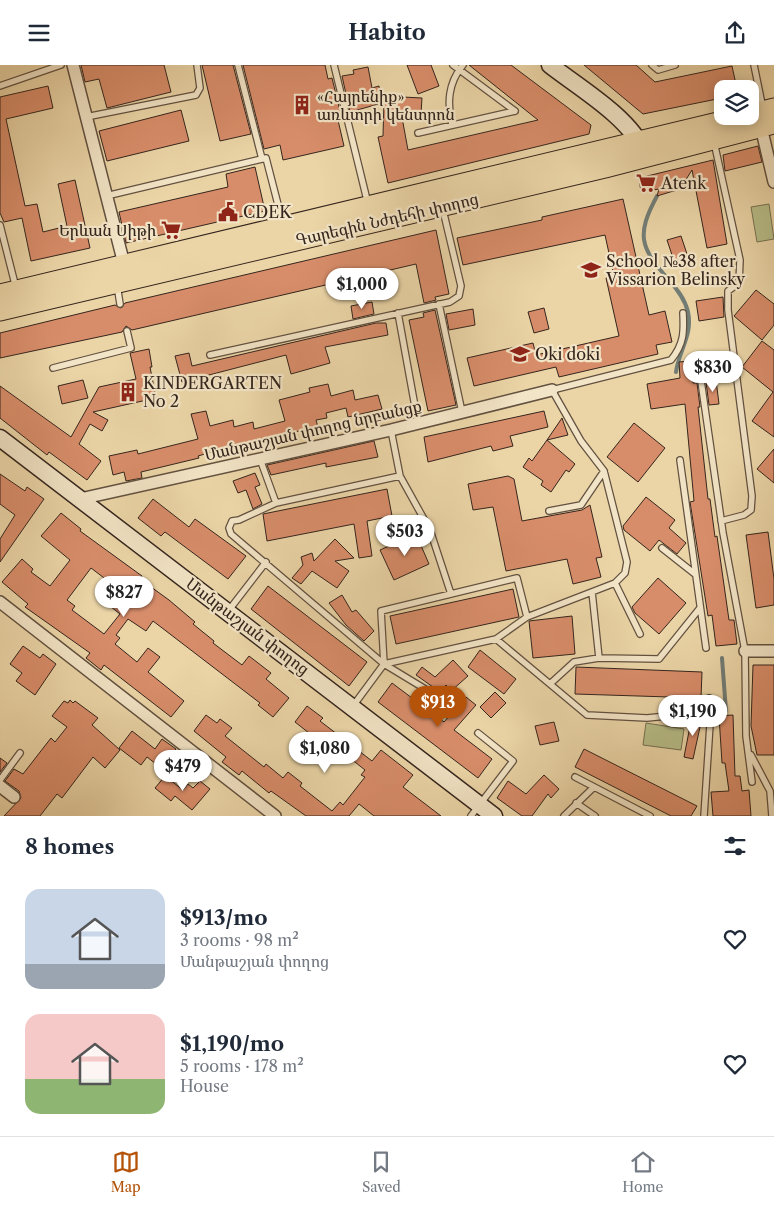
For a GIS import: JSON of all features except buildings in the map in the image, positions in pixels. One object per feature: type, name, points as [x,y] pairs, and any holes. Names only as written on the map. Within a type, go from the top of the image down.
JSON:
[{"type":"main road","name":"Գարեգին Նժդեհի փողոց","points":[[8,292],[368,206],[643,150],[713,140],[765,117]]},
{"type":"main road","name":"Գարեգին Նժդեհի փողոց","points":[[0,311],[442,206],[643,150],[717,125]]},
{"type":"street","points":[[73,65],[124,264]]},
{"type":"street","points":[[554,66],[628,126],[643,150]]},
{"type":"street","points":[[765,117],[774,182]]},
{"type":"street","name":"Մանթաշյան փողոց նրբանցք","points":[[80,499],[391,430],[552,390]]},
{"type":"street","name":"Մանթաշյան փողոց","points":[[0,438],[353,706],[476,810],[494,816]]},
{"type":"street","points":[[0,602],[275,816]]},
{"type":"street","points":[[745,651],[774,651]]},
{"type":"street","points":[[0,786],[14,797]]},
{"type":"lane","points":[[0,86],[61,65]]},
{"type":"lane","points":[[86,117],[196,95],[200,88],[197,65]]},
{"type":"lane","points":[[238,65],[262,159]]},
{"type":"lane","points":[[334,65],[368,206]]},
{"type":"lane","points":[[418,133],[514,111],[460,67],[453,65]]},
{"type":"lane","points":[[652,65],[658,70],[675,65]]},
{"type":"lane","points":[[754,65],[765,117]]},
{"type":"lane","points":[[452,125],[450,84],[460,67]]},
{"type":"lane","points":[[713,140],[718,154],[740,260],[739,283],[728,291],[728,309],[752,496],[751,510],[744,515],[721,521]]},
{"type":"lane","points":[[106,196],[266,158],[284,227]]},
{"type":"lane","points":[[210,355],[450,302],[459,296],[461,286],[442,206]]},
{"type":"lane","points":[[1,229],[8,292]]},
{"type":"lane","points":[[116,283],[120,304]]},
{"type":"lane","points":[[439,304],[462,413]]},
{"type":"lane","points":[[398,313],[418,423]]},
{"type":"lane","points":[[384,664],[496,639],[527,617],[616,583],[625,573],[627,562],[604,471],[581,441],[552,390],[671,360],[680,348],[684,334],[683,313]]},
{"type":"lane","points":[[53,368],[131,348],[127,331]]},
{"type":"lane","points":[[699,367],[721,521],[745,651],[746,737],[750,753],[752,782]]},
{"type":"lane","points":[[391,430],[400,476],[430,530],[451,594]]},
{"type":"lane","points":[[260,459],[276,503]]},
{"type":"lane","points":[[680,460],[706,648]]},
{"type":"lane","points":[[549,511],[581,505],[604,471]]},
{"type":"lane","points":[[400,476],[276,503],[240,520],[232,521],[229,528],[231,534],[384,664],[445,701]]},
{"type":"lane","points":[[662,548],[695,574]]},
{"type":"lane","points":[[229,611],[266,562]]},
{"type":"lane","points":[[353,706],[384,664],[381,611],[517,578],[527,617]]},
{"type":"lane","points":[[616,583],[640,634]]},
{"type":"lane","points":[[592,592],[599,658]]},
{"type":"lane","points":[[550,683],[574,662],[599,658],[659,659],[700,608]]},
{"type":"lane","points":[[496,639],[587,715],[647,718],[687,715],[690,709],[704,711],[711,709]]},
{"type":"lane","points":[[704,816],[711,709],[709,698]]},
{"type":"lane","points":[[476,810],[513,761],[478,733]]},
{"type":"lane","points":[[0,780],[20,753]]},
{"type":"lane","points":[[750,753],[772,791],[772,816]]},
{"type":"lane","points":[[575,777],[650,816]]},
{"type":"lane","points":[[564,816],[594,787]]},
{"type":"lane","points":[[576,803],[595,816]]},
{"type":"green space","points":[[769,204],[774,239],[757,242],[751,207]]},
{"type":"green space","points":[[646,723],[684,729],[681,750],[643,745]]},
{"type":"waterway","points":[[657,196],[646,221],[644,240],[652,258],[683,298],[689,320],[689,328],[676,372]]},
{"type":"waterway","points":[[722,658],[726,711]]},
{"type":"place","name":"«Հայրենիք» առևտրի կենտրոն","points":[[302,105]]},
{"type":"place","name":"Atenk","points":[[646,183]]},
{"type":"place","name":"CDEK","points":[[228,212]]},
{"type":"place","name":"Երևան Սիթի","points":[[171,230]]},
{"type":"place","name":"School №38 after Vissarion Belinsky","points":[[591,270]]},
{"type":"place","name":"Oki doki","points":[[520,354]]},
{"type":"place","name":"KINDERGARTEN No 2","points":[[128,392]]}]
